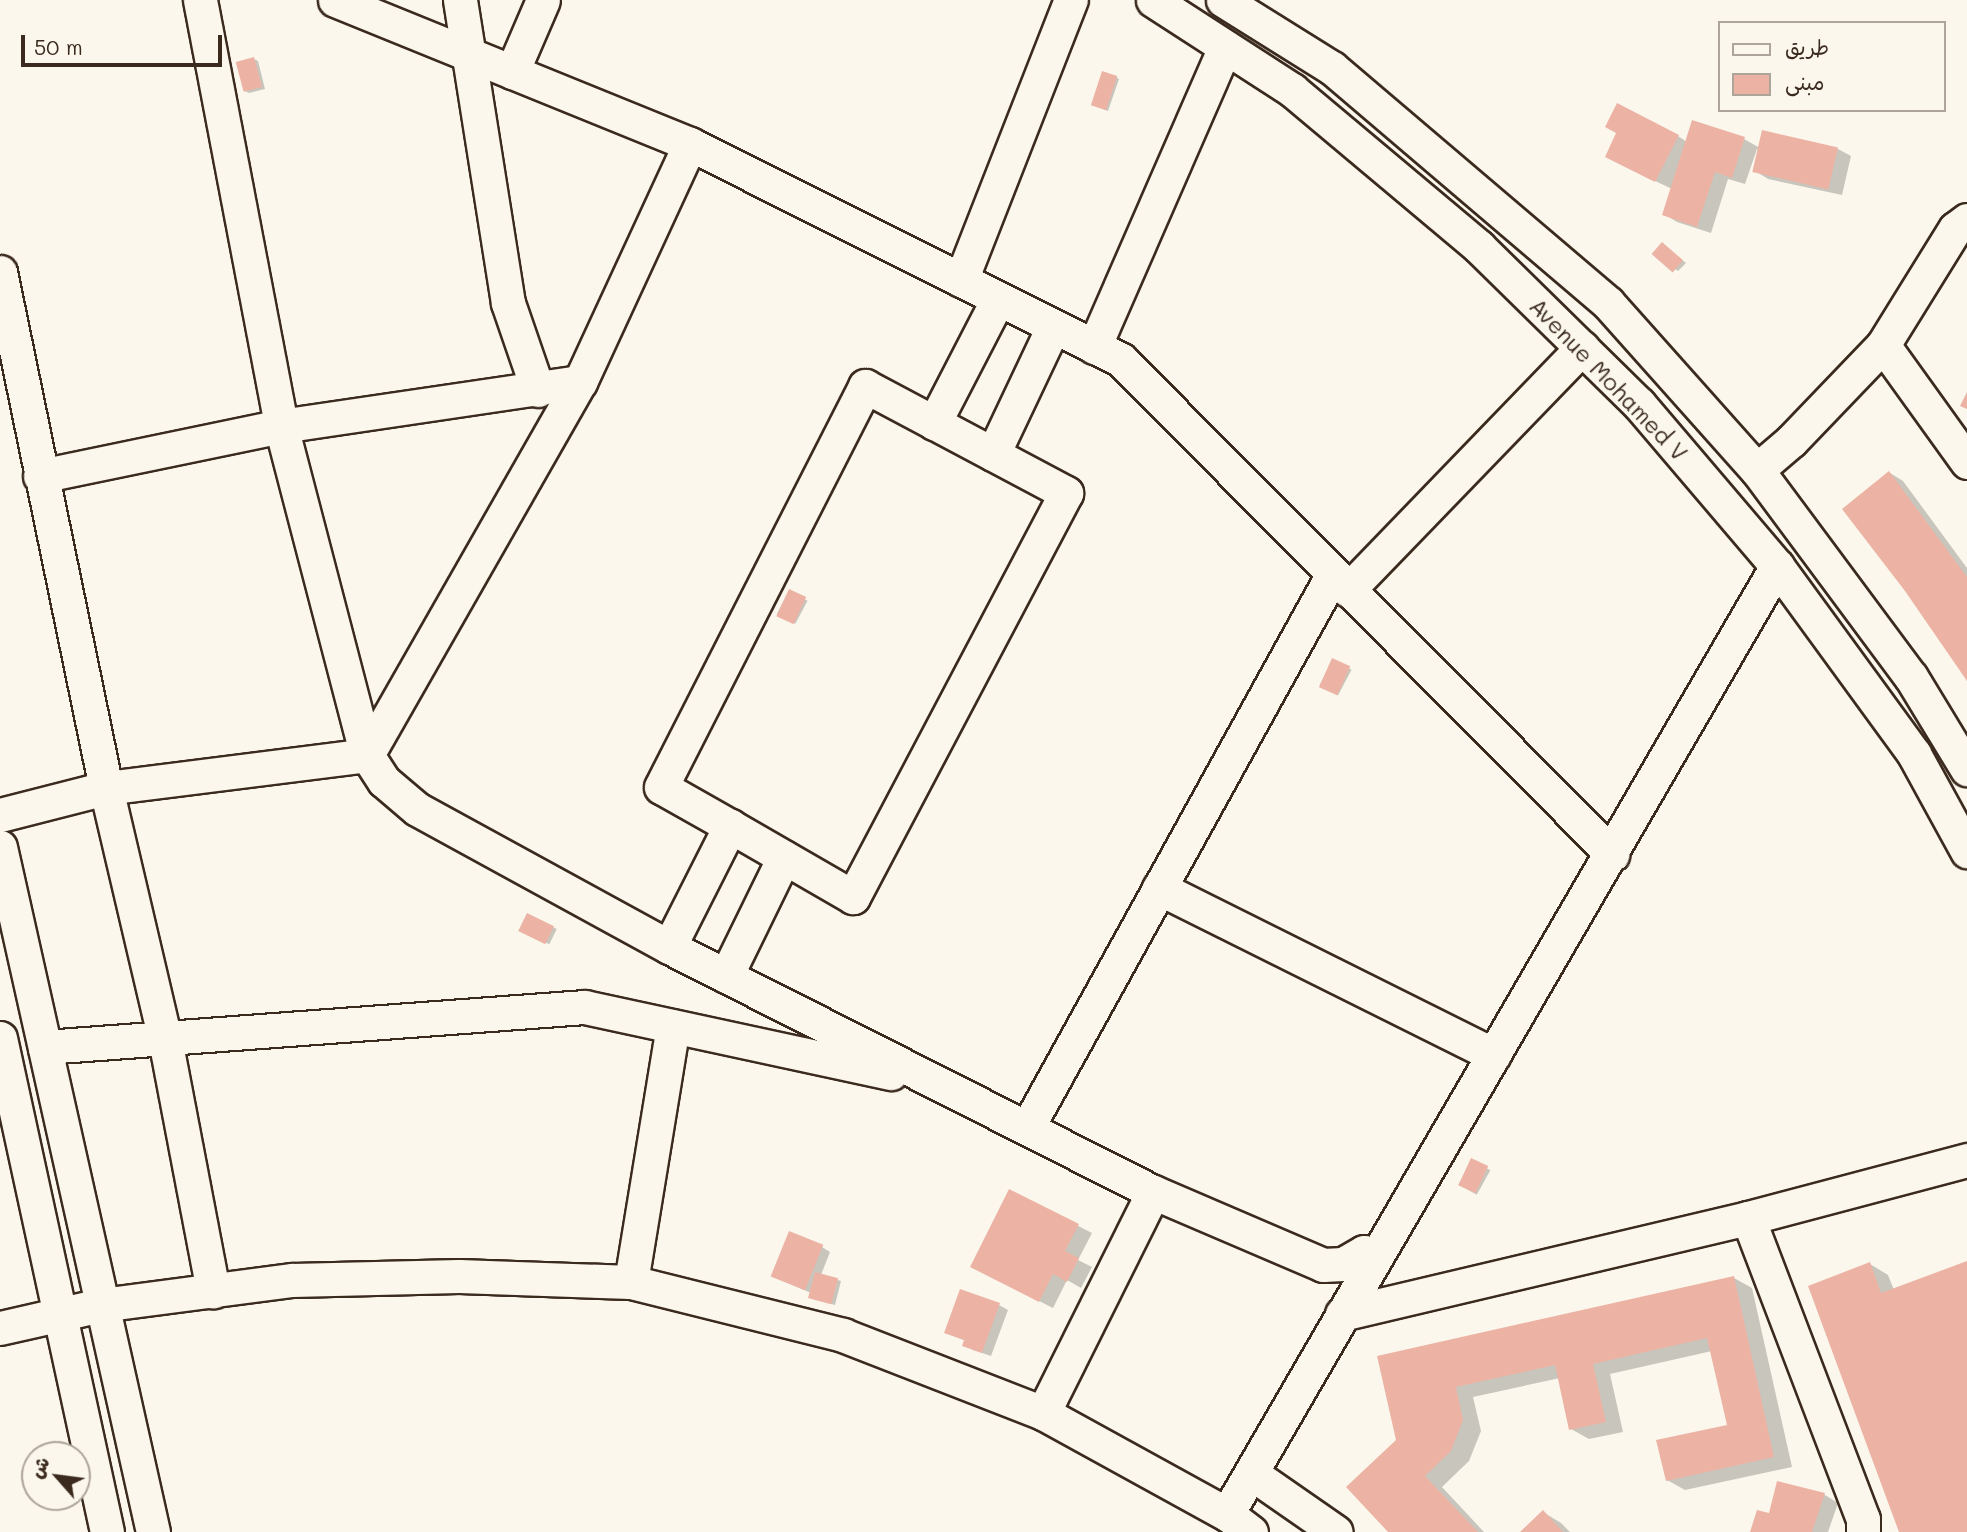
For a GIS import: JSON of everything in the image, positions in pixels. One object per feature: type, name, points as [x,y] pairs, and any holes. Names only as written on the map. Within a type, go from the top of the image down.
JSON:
[{"type":"street","points":[[200,0],[281,426],[367,755],[384,781],[418,809],[668,947],[1153,1192],[1323,1265],[1343,1264],[1364,1252],[1376,1255]]},
{"type":"street","points":[[335,0],[690,144],[1121,360],[1612,854]]},
{"type":"street","points":[[460,0],[508,303],[538,390]]},
{"type":"street","points":[[512,72],[543,0]]},
{"type":"street","points":[[961,281],[1071,0]]},
{"type":"street","name":"Avenue Mohamed V","points":[[1153,0],[1292,90],[1479,247],[1639,404],[1777,566],[1914,754],[1967,851]]},
{"type":"street","name":"Avenue Mohamed V","points":[[1223,0],[1332,68],[1608,303],[1757,470],[1911,677],[1967,768]]},
{"type":"street","points":[[1094,347],[1225,47]]},
{"type":"street","points":[[367,755],[580,382],[690,144]]},
{"type":"street","points":[[1757,470],[1791,441],[1883,345],[1955,229],[1967,220]]},
{"type":"street","points":[[0,272],[106,788],[165,1039],[213,1291]]},
{"type":"street","points":[[934,423],[998,299]]},
{"type":"street","points":[[993,454],[1053,327]]},
{"type":"street","points":[[1883,345],[1967,462]]},
{"type":"street","points":[[1027,1128],[1159,888],[1340,582],[1582,348]]},
{"type":"street","points":[[40,476],[281,426],[580,382]]},
{"type":"street","points":[[865,386],[934,423],[1066,493],[853,897],[660,787],[865,386]]},
{"type":"street","points":[[0,1328],[101,1305],[292,1280],[459,1276],[631,1282],[844,1335],[1043,1413],[1239,1523],[1251,1473],[1777,566]]},
{"type":"street","points":[[0,815],[106,788],[367,755]]},
{"type":"street","points":[[668,947],[730,826]]},
{"type":"street","points":[[0,847],[153,1532]]},
{"type":"street","points":[[726,976],[784,857]]},
{"type":"street","points":[[1159,888],[1494,1055]]},
{"type":"street","points":[[45,1048],[585,1007],[939,1084]]},
{"type":"street","points":[[631,1282],[673,1026]]},
{"type":"street","points":[[0,1038],[107,1532]]},
{"type":"street","points":[[1342,1314],[1748,1219],[1967,1160]]},
{"type":"street","points":[[1043,1413],[1153,1192]]},
{"type":"street","points":[[1748,1219],[1863,1519],[1863,1532]]},
{"type":"street","points":[[1251,1473],[1336,1532]]},
{"type":"building","points":[[254,57],[262,87],[244,92],[236,62]]},
{"type":"building","points":[[1102,71],[1117,76],[1106,110],[1091,105]]},
{"type":"building","points":[[1617,103],[1679,135],[1655,182],[1605,157],[1616,133],[1605,127]]},
{"type":"building","points":[[1692,120],[1745,137],[1732,178],[1715,172],[1697,227],[1662,215]]},
{"type":"building","points":[[1762,130],[1838,148],[1828,189],[1752,172]]},
{"type":"building","points":[[1662,242],[1683,260],[1673,272],[1652,254]]},
{"type":"building","points":[[1967,392],[1967,409],[1960,406]]},
{"type":"building","points":[[1889,471],[1967,577],[1967,681],[1905,591],[1842,509]]},
{"type":"building","points":[[789,589],[806,597],[794,624],[776,616]]},
{"type":"building","points":[[1332,658],[1350,666],[1337,695],[1319,687]]},
{"type":"building","points":[[527,913],[554,926],[545,944],[518,931]]},
{"type":"building","points":[[1471,1158],[1488,1166],[1476,1193],[1458,1185]]},
{"type":"building","points":[[1009,1189],[1079,1224],[1065,1251],[1079,1258],[1067,1282],[1053,1274],[1039,1302],[970,1267]]},
{"type":"building","points":[[789,1231],[823,1245],[805,1290],[771,1276]]},
{"type":"building","points":[[1967,1261],[1967,1532],[1899,1532],[1808,1286],[1870,1262],[1881,1293]]},
{"type":"building","points":[[815,1272],[838,1278],[831,1304],[808,1298]]},
{"type":"building","points":[[1734,1276],[1774,1457],[1666,1481],[1656,1440],[1727,1425],[1707,1338],[1593,1364],[1606,1422],[1569,1430],[1555,1365],[1456,1387],[1463,1420],[1451,1451],[1425,1476],[1478,1532],[1388,1532],[1346,1487],[1396,1440],[1377,1356]]},
{"type":"building","points":[[960,1289],[1000,1303],[982,1353],[962,1346],[964,1340],[944,1333]]},
{"type":"building","points":[[1777,1481],[1825,1493],[1812,1532],[1750,1532],[1757,1510],[1769,1513]]},
{"type":"building","points":[[1543,1510],[1563,1532],[1520,1532]]}]
